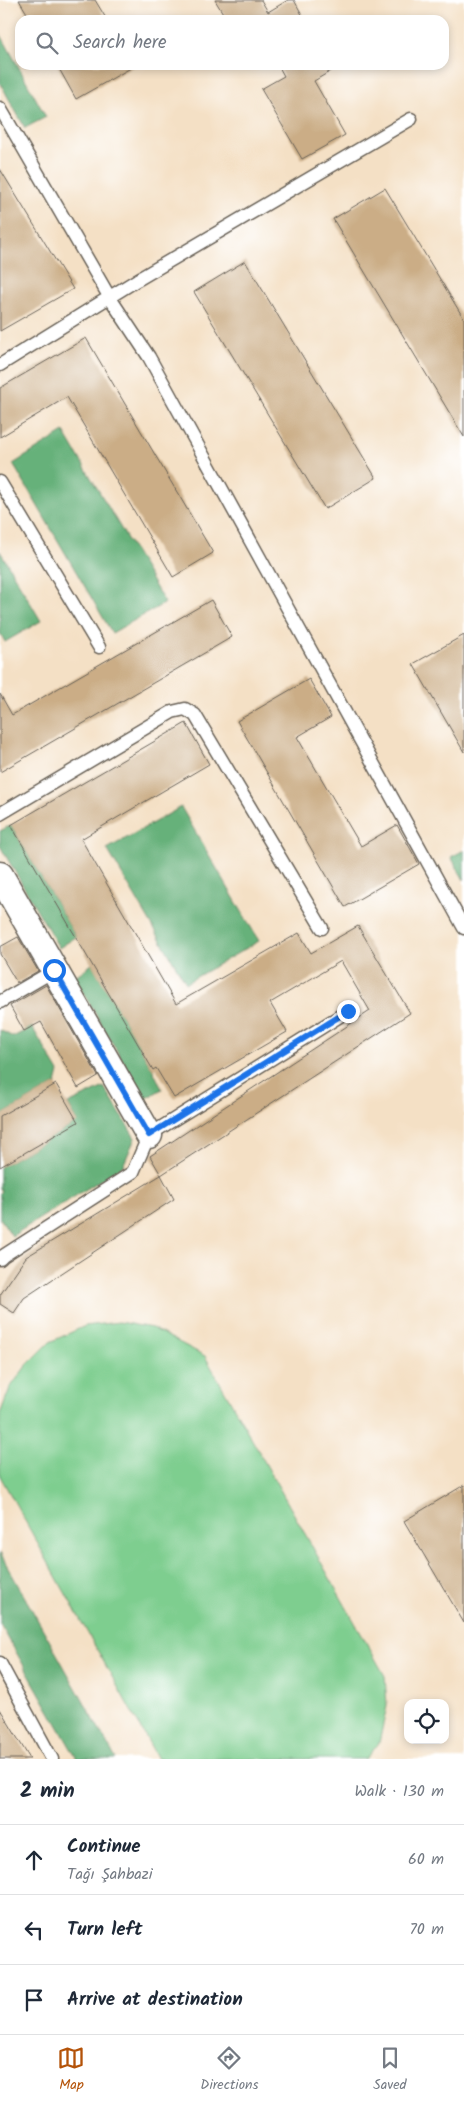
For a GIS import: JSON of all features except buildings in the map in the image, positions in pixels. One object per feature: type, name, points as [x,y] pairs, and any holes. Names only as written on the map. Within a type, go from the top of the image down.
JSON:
[{"type":"street","points":[[0,875],[149,1135]]},
{"type":"lane","points":[[0,108],[110,298],[154,366],[464,928]]},
{"type":"lane","points":[[0,365],[137,280],[410,119]]},
{"type":"lane","points":[[0,482],[99,647]]},
{"type":"lane","points":[[0,814],[172,712],[185,709],[195,715],[322,928]]},
{"type":"lane","points":[[0,1002],[54,970]]},
{"type":"lane","points":[[1,1255],[133,1172],[149,1135],[348,1011]]},
{"type":"lane","points":[[0,1663],[52,1759]]},
{"type":"green space","points":[[0,33],[15,60],[15,70],[20,70],[46,117],[25,128],[0,83]]},
{"type":"green space","points":[[64,432],[165,603],[112,633],[13,464]]},
{"type":"green space","points":[[0,551],[41,621],[5,642],[0,633]]},
{"type":"green space","points":[[181,807],[259,941],[186,983],[107,849]]},
{"type":"green space","points":[[11,825],[76,937],[59,948],[0,846],[0,831]]},
{"type":"green space","points":[[464,850],[464,880],[451,857]]},
{"type":"green space","points":[[92,964],[162,1089],[145,1099],[74,977]]},
{"type":"green space","points":[[32,1027],[59,1072],[56,1084],[0,1116],[0,1030],[13,1037]]},
{"type":"green space","points":[[104,1087],[135,1138],[123,1166],[12,1236],[0,1218],[0,1193],[2,1191],[0,1188],[0,1167],[78,1122],[68,1104]]},
{"type":"green space","points":[[119,1322],[152,1328],[205,1356],[385,1676],[387,1706],[379,1743],[365,1759],[158,1759],[0,1476],[0,1414],[10,1388],[26,1366],[50,1342],[85,1326]]},
{"type":"green space","points":[[0,1553],[116,1759],[77,1759],[0,1624]]},
{"type":"route","points":[[54,970],[149,1135],[348,1011]]}]
